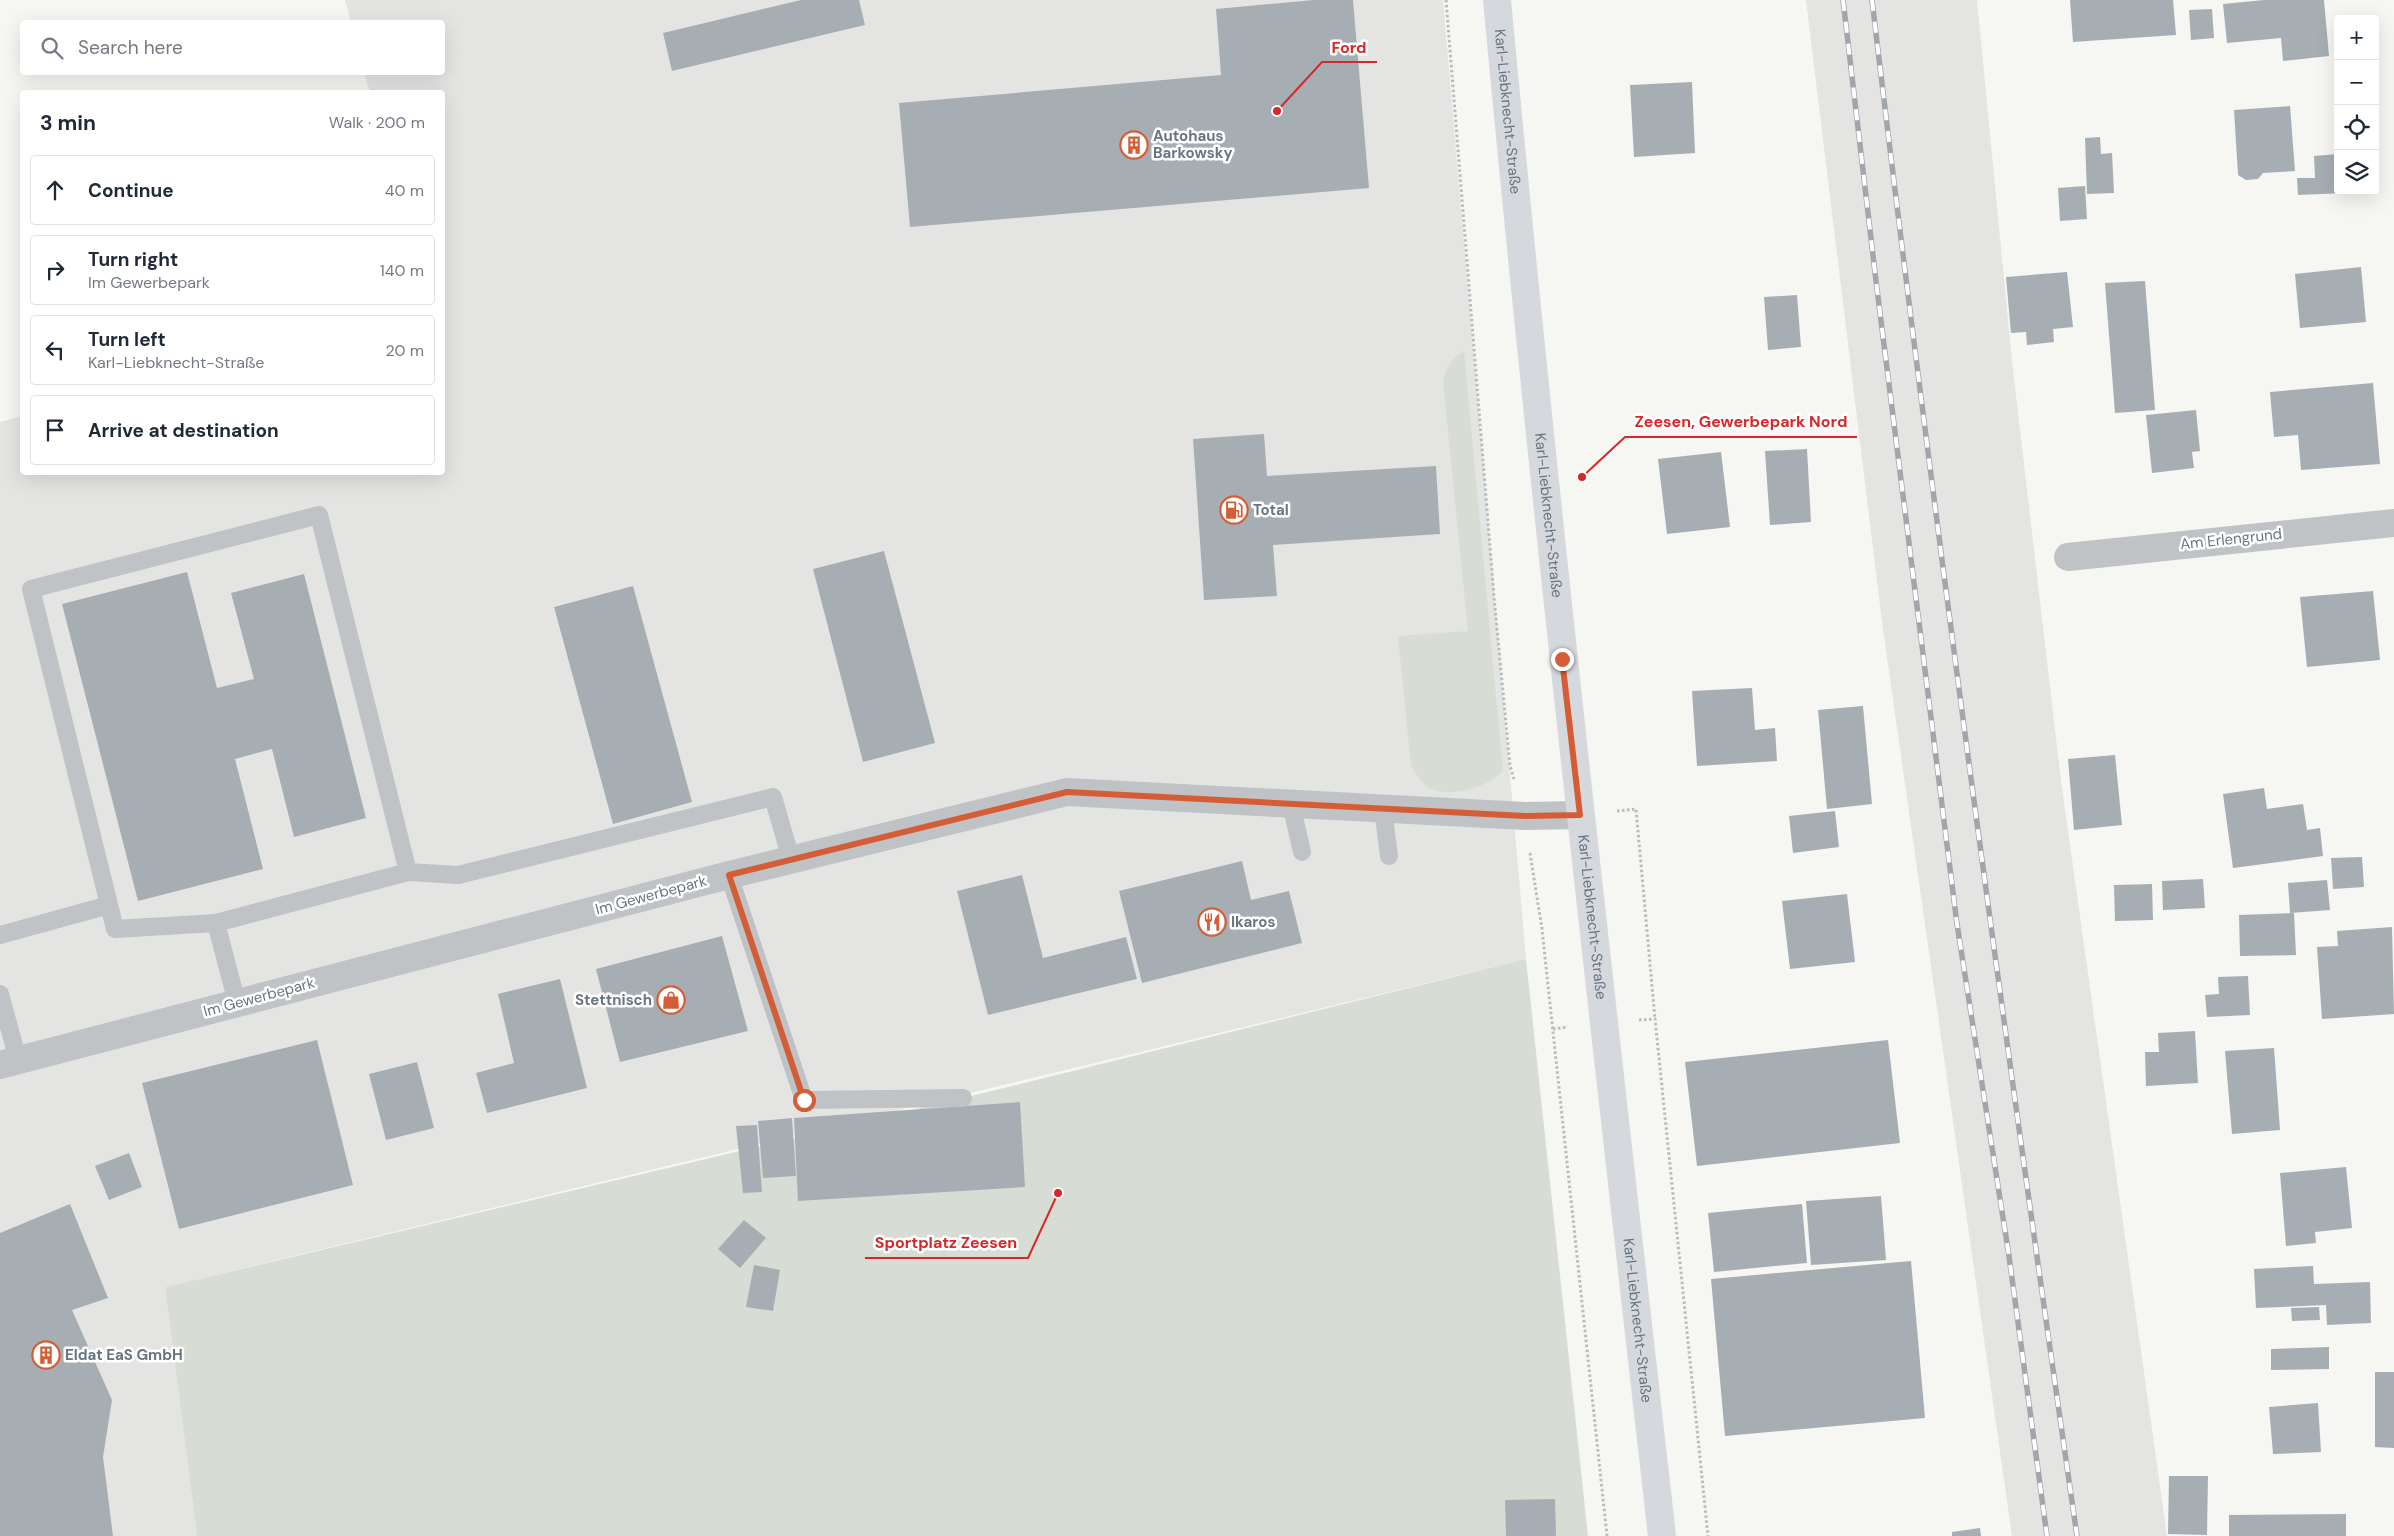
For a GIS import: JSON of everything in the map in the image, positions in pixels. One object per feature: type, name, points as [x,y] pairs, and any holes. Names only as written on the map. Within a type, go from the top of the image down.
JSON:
[{"type":"street","name":"Karl-Liebknecht-Straße","points":[[1498,0],[1526,307],[1580,815],[1662,1536]]},
{"type":"street","name":"Am Erlengrund","points":[[2068,557],[2394,523]]},
{"type":"street","name":"Im Gewerbepark","points":[[9,1062],[791,859],[1067,792],[1525,816],[1580,815]]},
{"type":"lane","points":[[408,872],[320,515],[31,588],[115,929],[216,923],[408,872],[458,875],[773,797],[791,859]]},
{"type":"lane","points":[[1291,804],[1302,852]]},
{"type":"lane","points":[[1382,808],[1388,856]]},
{"type":"lane","points":[[729,875],[804,1100],[963,1098]]},
{"type":"lane","points":[[0,935],[109,905]]},
{"type":"lane","points":[[216,923],[237,1003]]},
{"type":"lane","points":[[0,994],[9,1062]]},
{"type":"path","points":[[1446,0],[1494,597],[1510,766],[1525,816],[1542,929],[1607,1536]]},
{"type":"path","points":[[1580,815],[1636,809],[1655,1019],[1708,1536]]},
{"type":"path","points":[[1553,1028],[1655,1019]]},
{"type":"shaded area","points":[[345,0],[1443,0],[1526,959],[165,1287],[197,1536],[0,1536],[0,422],[20,417],[20,475],[445,475],[445,90],[369,90],[365,75],[445,75],[445,20],[350,20]]},
{"type":"shaded area","points":[[1806,0],[1977,0],[2012,361],[2061,781],[2167,1536],[2012,1536],[1882,622]]},
{"type":"shaded area","points":[[1464,351],[1503,771],[1479,786],[1450,792],[1428,787],[1422,782],[1411,766],[1398,636],[1468,631],[1443,381],[1450,363]]},
{"type":"shaded area","points":[[1526,959],[1588,1536],[197,1536],[165,1287],[963,1098]]},
{"type":"building","points":[[801,0],[859,0],[865,25],[672,71],[663,33]]},
{"type":"building","name":"Autohaus Barkowsky","points":[[1314,0],[1353,0],[1369,188],[910,227],[899,103],[1221,75],[1216,9]]},
{"type":"building","points":[[2070,0],[2173,0],[2176,35],[2073,42]]},
{"type":"building","points":[[2264,0],[2324,0],[2329,56],[2283,61],[2281,38],[2227,43],[2223,4]]},
{"type":"building","points":[[2212,9],[2214,38],[2191,40],[2189,10]]},
{"type":"building","points":[[1692,82],[1695,153],[1634,157],[1630,85]]},
{"type":"building","points":[[2290,106],[2295,171],[2263,173],[2258,179],[2246,180],[2238,175],[2234,110]]},
{"type":"building","points":[[2100,137],[2101,154],[2112,153],[2114,193],[2087,194],[2085,138]]},
{"type":"building","points":[[2334,154],[2334,194],[2298,195],[2297,178],[2315,178],[2314,156]]},
{"type":"building","points":[[2085,186],[2087,219],[2060,221],[2058,188]]},
{"type":"building","points":[[2361,267],[2366,322],[2300,328],[2295,274]]},
{"type":"building","points":[[2067,272],[2073,327],[2053,329],[2054,342],[2027,345],[2026,332],[2011,333],[2006,277]]},
{"type":"building","points":[[2145,281],[2155,410],[2115,413],[2105,283]]},
{"type":"building","points":[[1797,295],[1801,347],[1768,350],[1764,297]]},
{"type":"building","points":[[2373,383],[2380,464],[2301,470],[2298,435],[2274,437],[2270,392]]},
{"type":"building","points":[[2196,410],[2200,451],[2192,452],[2194,468],[2152,473],[2146,415]]},
{"type":"building","points":[[1264,434],[1267,476],[1436,466],[1440,534],[1273,545],[1277,596],[1204,600],[1193,439]]},
{"type":"building","points":[[1807,449],[1811,522],[1770,525],[1765,451]]},
{"type":"building","points":[[1721,452],[1730,527],[1667,534],[1658,459]]},
{"type":"building","points":[[884,551],[935,743],[863,762],[813,569]]},
{"type":"building","points":[[187,572],[217,688],[254,679],[231,593],[304,574],[366,818],[294,837],[272,749],[235,759],[263,869],[138,901],[62,604]]},
{"type":"building","points":[[633,586],[692,802],[613,824],[554,607]]},
{"type":"building","points":[[2373,591],[2380,660],[2307,667],[2300,597]]},
{"type":"building","points":[[1752,688],[1755,730],[1775,728],[1777,761],[1697,766],[1692,691]]},
{"type":"building","points":[[1863,706],[1872,804],[1827,809],[1818,710]]},
{"type":"building","points":[[2115,755],[2122,825],[2074,830],[2068,759]]},
{"type":"building","points":[[2264,788],[2267,809],[2303,804],[2307,830],[2320,828],[2323,856],[2233,868],[2223,794]]},
{"type":"building","points":[[1835,811],[1839,847],[1793,853],[1789,816]]},
{"type":"building","points":[[2362,857],[2364,887],[2333,889],[2331,858]]},
{"type":"building","name":"Ikaros","points":[[1242,861],[1251,900],[1289,891],[1302,943],[1142,983],[1119,891]]},
{"type":"building","points":[[1022,875],[1043,958],[1126,937],[1137,979],[988,1015],[957,891]]},
{"type":"building","points":[[2203,879],[2205,908],[2163,910],[2162,881]]},
{"type":"building","points":[[2327,880],[2330,910],[2290,913],[2288,883]]},
{"type":"building","points":[[2152,884],[2153,920],[2115,921],[2114,885]]},
{"type":"building","points":[[1847,894],[1855,962],[1790,969],[1782,901]]},
{"type":"building","points":[[2294,913],[2296,955],[2240,956],[2239,915]]},
{"type":"building","points":[[2392,927],[2394,1014],[2322,1019],[2317,947],[2338,946],[2337,931]]},
{"type":"building","name":"Stettnisch","points":[[722,936],[748,1031],[620,1062],[596,969]]},
{"type":"building","points":[[2248,976],[2250,1015],[2207,1017],[2205,995],[2219,994],[2218,977]]},
{"type":"building","points":[[560,979],[587,1088],[487,1113],[476,1073],[514,1063],[498,994]]},
{"type":"building","points":[[2195,1031],[2198,1083],[2146,1086],[2145,1052],[2159,1052],[2158,1033]]},
{"type":"building","points":[[317,1040],[353,1185],[179,1229],[142,1083]]},
{"type":"building","points":[[1888,1040],[1900,1143],[1697,1166],[1685,1062]]},
{"type":"building","points":[[2274,1048],[2280,1130],[2232,1134],[2225,1051]]},
{"type":"building","points":[[417,1062],[434,1128],[386,1140],[369,1074]]},
{"type":"building","points":[[1020,1102],[1025,1187],[798,1201],[794,1118]]},
{"type":"building","points":[[792,1118],[796,1176],[763,1178],[758,1121]]},
{"type":"building","points":[[757,1125],[762,1192],[743,1193],[736,1126]]},
{"type":"building","points":[[129,1153],[142,1187],[109,1200],[95,1166]]},
{"type":"building","points":[[2346,1167],[2352,1228],[2315,1232],[2316,1243],[2286,1246],[2280,1173]]},
{"type":"building","points":[[1881,1196],[1886,1260],[1811,1265],[1806,1201]]},
{"type":"building","name":"Eldat EaS GmbH","points":[[70,1204],[108,1298],[72,1310],[112,1400],[103,1457],[113,1536],[0,1536],[0,1233]]},
{"type":"building","points":[[1802,1204],[1807,1263],[1714,1272],[1708,1213]]},
{"type":"building","points":[[744,1220],[766,1238],[740,1268],[718,1249]]},
{"type":"building","points":[[1911,1261],[1925,1418],[1725,1436],[1711,1279]]},
{"type":"building","points":[[754,1265],[780,1270],[773,1311],[746,1307]]},
{"type":"building","points":[[2313,1266],[2314,1284],[2370,1282],[2371,1323],[2327,1325],[2326,1305],[2256,1308],[2254,1269]]},
{"type":"building","points":[[2319,1307],[2320,1320],[2292,1321],[2291,1308]]},
{"type":"building","points":[[2329,1347],[2329,1369],[2271,1370],[2271,1349]]},
{"type":"building","points":[[2375,1372],[2394,1372],[2394,1448],[2375,1447]]},
{"type":"building","points":[[2318,1403],[2321,1452],[2273,1454],[2269,1407]]},
{"type":"building","points":[[2169,1476],[2208,1476],[2207,1535],[2168,1534]]},
{"type":"building","points":[[1555,1499],[1556,1536],[1506,1536],[1505,1500]]},
{"type":"building","points":[[2346,1514],[2346,1536],[2229,1536],[2229,1515]]},
{"type":"building","points":[[1980,1528],[1981,1536],[1952,1536],[1952,1532]]},
{"type":"railway","points":[[1843,0],[1876,281],[1957,924],[2009,1256],[2047,1536]]},
{"type":"railway","points":[[1872,0],[1919,385],[1970,769],[2022,1153],[2077,1536]]},
{"type":"place","name":"Ford","points":[[1277,111]]},
{"type":"place","name":"Autohaus Barkowsky","points":[[1134,145]]},
{"type":"place","name":"Zeesen, Gewerbepark Nord","points":[[1582,477]]},
{"type":"place","name":"Total","points":[[1234,510]]},
{"type":"place","name":"Ikaros","points":[[1212,922]]},
{"type":"place","name":"Stettnisch","points":[[671,1000]]},
{"type":"place","name":"Sportplatz Zeesen","points":[[1058,1193]]},
{"type":"place","name":"Eldat EaS GmbH","points":[[46,1355]]},
{"type":"route","points":[[804,1100],[729,875],[1067,792],[1525,816],[1580,815],[1562,659]]}]
